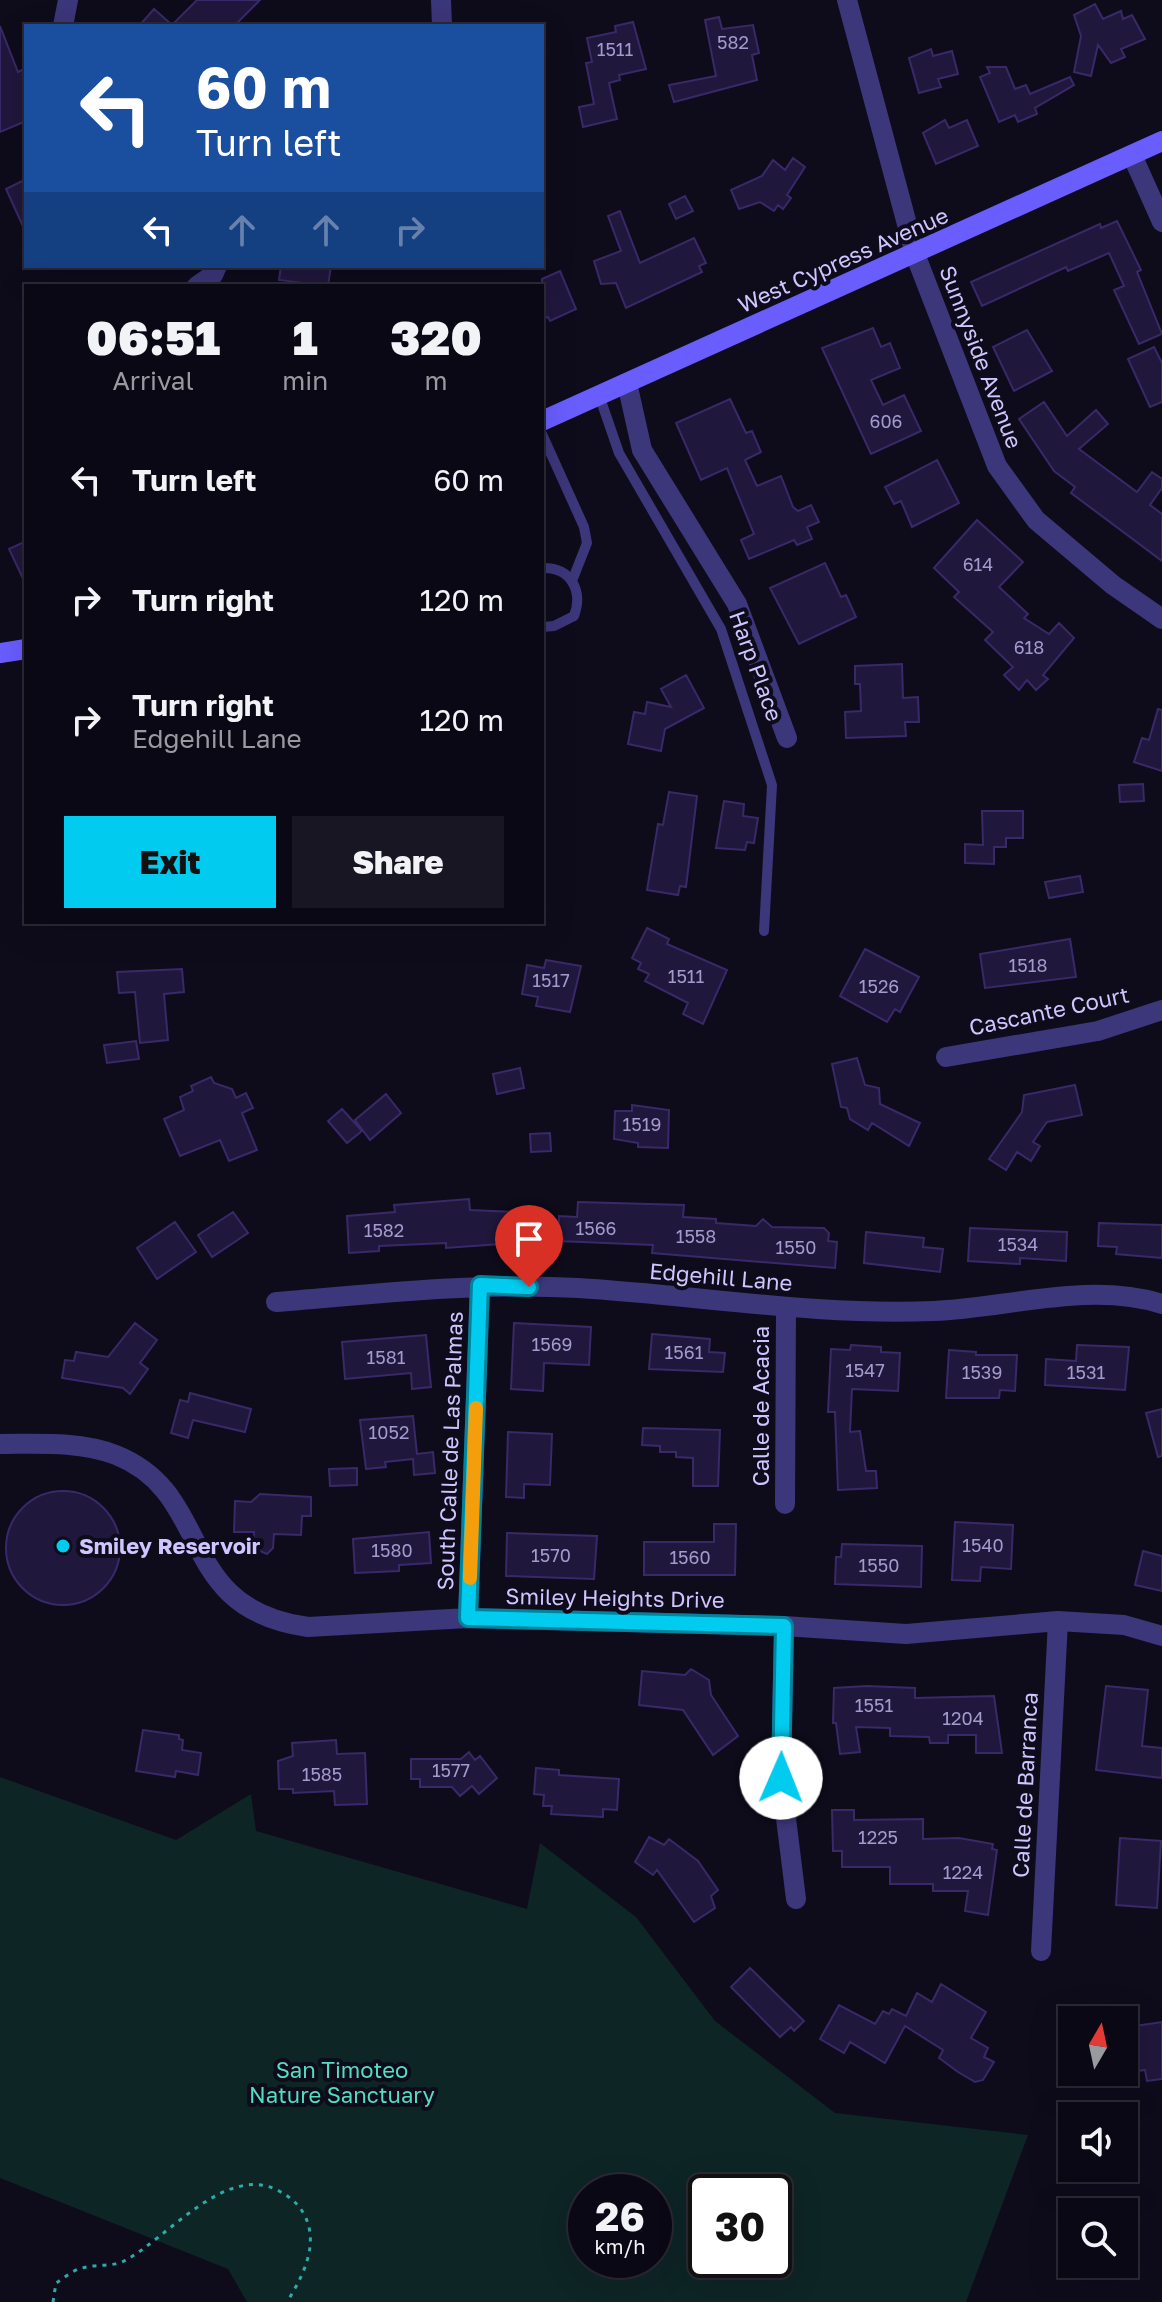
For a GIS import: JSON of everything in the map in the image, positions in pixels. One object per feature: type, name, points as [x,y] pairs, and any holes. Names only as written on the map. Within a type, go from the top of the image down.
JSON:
[{"type":"main road","name":"West Cypress Avenue","points":[[544,420],[1162,141]]},
{"type":"main road","points":[[0,653],[24,649]]},
{"type":"street","points":[[63,24],[68,0]]},
{"type":"street","points":[[441,0],[442,24]]},
{"type":"street","name":"Sunnyside Avenue","points":[[847,0],[915,254],[997,466],[1036,520],[1113,585],[1162,619]]},
{"type":"street","points":[[1132,155],[1162,222]]},
{"type":"street","points":[[200,284],[213,275],[216,268]]},
{"type":"street","name":"Harp Place","points":[[627,383],[642,450],[737,604],[787,738]]},
{"type":"street","name":"Cascante Court","points":[[946,1057],[1098,1031],[1162,1010]]},
{"type":"street","name":"Edgehill Lane","points":[[276,1302],[480,1285],[578,1288],[786,1308],[933,1311],[1110,1296],[1162,1304]]},
{"type":"street","name":"South Calle de Las Palmas","points":[[468,1618],[480,1285]]},
{"type":"street","name":"Calle de Acacia","points":[[785,1504],[786,1308]]},
{"type":"street","name":"Smiley Heights Drive","points":[[0,1444],[82,1447],[120,1457],[136,1467],[182,1513],[200,1555],[218,1583],[238,1603],[259,1615],[308,1627],[468,1618],[784,1626],[906,1634],[1058,1621],[1124,1625],[1162,1636]]},
{"type":"street","name":"Calle de Barranca","points":[[1041,1951],[1058,1621]]},
{"type":"street","points":[[784,1626],[781,1778],[796,1899]]},
{"type":"lane","name":"Harp Place","points":[[599,395],[619,453],[721,629],[772,785],[764,931]]},
{"type":"lane","points":[[544,438],[584,527],[587,543],[572,581]]},
{"type":"lane","points":[[544,568],[562,572],[578,589],[574,616],[554,626],[544,627]]},
{"type":"path","points":[[53,2302],[56,2283],[80,2268],[120,2263],[147,2248],[187,2213],[226,2191],[246,2185],[269,2186],[292,2198],[304,2215],[310,2232],[310,2253],[287,2302]]},
{"type":"green space","name":"San Timoteo Nature Sanctuary","points":[[0,1777],[176,1840],[251,1794],[256,1831],[527,1909],[540,1843],[636,1917],[715,2021],[835,2113],[1028,2135],[966,2302],[247,2302],[228,2269],[0,2178]]},
{"type":"building","points":[[197,0],[260,0],[236,24],[173,24]]},
{"type":"building","points":[[1095,4],[1103,19],[1121,11],[1123,19],[1132,15],[1145,39],[1121,49],[1125,57],[1111,63],[1098,45],[1091,76],[1074,72],[1081,36],[1074,15]]},
{"type":"building","points":[[154,9],[171,24],[141,24]]},
{"type":"building","points":[[719,17],[722,29],[753,25],[759,53],[752,55],[757,80],[674,102],[669,85],[716,76],[705,20]]},
{"type":"building","points":[[633,22],[646,69],[619,75],[620,80],[609,83],[617,119],[583,127],[579,107],[594,104],[586,63],[592,62],[587,38],[616,32],[615,26]]},
{"type":"building","points":[[0,26],[18,72],[24,69],[24,122],[0,132]]},
{"type":"building","points":[[931,49],[933,56],[952,51],[958,74],[938,79],[941,87],[919,93],[909,58]]},
{"type":"building","points":[[987,67],[1006,67],[1015,89],[1026,85],[1030,94],[1070,77],[1074,85],[1035,108],[1037,114],[1018,122],[1015,115],[999,122],[980,77],[990,73]]},
{"type":"building","points":[[945,120],[949,128],[967,120],[978,146],[936,164],[923,133]]},
{"type":"building","points":[[793,158],[805,167],[787,195],[791,198],[783,209],[778,205],[774,211],[760,202],[739,209],[731,190],[762,176],[773,160],[785,170]]},
{"type":"building","points":[[24,180],[24,229],[6,189]]},
{"type":"building","points":[[685,196],[693,211],[676,219],[669,204]]},
{"type":"building","points":[[620,211],[640,263],[694,238],[706,263],[699,266],[702,272],[626,308],[616,283],[601,284],[594,261],[621,251],[608,216]]},
{"type":"building","points":[[1117,221],[1141,270],[1137,272],[1162,334],[1139,344],[1114,290],[1124,286],[1109,253],[1068,271],[1066,267],[982,306],[971,282],[1100,224],[1101,228]]},
{"type":"building","points":[[281,268],[331,268],[328,284],[279,280]]},
{"type":"building","points":[[560,271],[576,309],[550,321],[548,317],[544,318],[542,279]]},
{"type":"building","points":[[873,328],[881,347],[890,343],[900,368],[871,380],[883,405],[904,395],[921,431],[871,454],[822,348]]},
{"type":"building","points":[[1027,330],[1052,371],[1014,391],[993,347]]},
{"type":"building","points":[[1154,347],[1162,363],[1162,402],[1150,407],[1128,359]]},
{"type":"building","points":[[730,399],[746,433],[752,431],[761,452],[745,460],[757,486],[781,476],[793,507],[798,511],[811,505],[819,522],[807,527],[812,539],[797,545],[794,540],[749,559],[741,540],[754,534],[727,468],[701,480],[676,423]]},
{"type":"building","points":[[1044,402],[1067,436],[1096,410],[1108,424],[1079,449],[1137,492],[1152,472],[1162,479],[1162,488],[1150,505],[1162,514],[1162,561],[1071,493],[1075,487],[1054,471],[1019,419]]},
{"type":"building","points":[[937,460],[959,503],[912,527],[901,501],[894,504],[885,487]]},
{"type":"building","points":[[977,520],[1023,562],[999,587],[1028,614],[1024,618],[1049,634],[1059,623],[1074,638],[1043,675],[1048,679],[1036,690],[1027,680],[1019,690],[1004,675],[1013,667],[985,640],[993,632],[954,597],[959,592],[934,568]]},
{"type":"building","points":[[24,542],[24,581],[9,549]]},
{"type":"building","points":[[825,563],[841,597],[846,595],[856,617],[799,644],[770,588]]},
{"type":"building","points":[[902,664],[903,698],[918,697],[919,722],[905,722],[906,736],[846,738],[845,712],[861,711],[860,684],[855,684],[855,666]]},
{"type":"building","points":[[686,675],[704,708],[665,729],[661,751],[628,744],[634,712],[645,714],[647,702],[671,707],[661,689]]},
{"type":"building","points":[[1158,709],[1162,710],[1162,771],[1134,762],[1142,738],[1149,740]]},
{"type":"building","points":[[1143,784],[1144,801],[1120,802],[1119,785]]},
{"type":"building","points":[[669,792],[697,796],[686,887],[680,886],[678,895],[647,890],[658,824],[663,825]]},
{"type":"building","points":[[724,801],[744,804],[743,816],[758,818],[754,843],[747,842],[745,850],[716,848]]},
{"type":"building","points":[[982,811],[1023,811],[1023,838],[1006,838],[1006,847],[994,847],[994,864],[965,863],[965,844],[983,845]]},
{"type":"building","points":[[1080,876],[1083,892],[1049,898],[1045,882]]},
{"type":"building","points":[[647,928],[669,939],[667,944],[727,970],[703,1024],[683,1014],[688,1003],[645,981],[649,974],[638,969],[641,963],[632,958]]},
{"type":"building","points":[[1070,939],[1076,977],[985,988],[980,954]]},
{"type":"building","points":[[865,949],[919,977],[900,1012],[895,1009],[887,1022],[840,996]]},
{"type":"building","points":[[546,960],[581,966],[570,1012],[536,1006],[538,997],[522,994],[527,965],[544,968]]},
{"type":"building","points":[[182,969],[184,992],[164,994],[168,1040],[140,1043],[135,992],[119,993],[117,972]]},
{"type":"building","points":[[136,1041],[139,1059],[107,1063],[104,1045]]},
{"type":"building","points":[[857,1058],[865,1085],[879,1088],[880,1104],[920,1123],[909,1146],[872,1123],[868,1130],[850,1119],[847,1108],[841,1107],[832,1064]]},
{"type":"building","points":[[520,1068],[524,1088],[497,1094],[493,1074]]},
{"type":"building","points":[[211,1077],[214,1083],[232,1089],[236,1098],[246,1093],[253,1108],[242,1113],[257,1150],[229,1161],[220,1140],[180,1156],[164,1119],[184,1110],[180,1097],[193,1091],[191,1086]]},
{"type":"building","points":[[1075,1085],[1082,1115],[1047,1122],[1033,1142],[1040,1146],[1031,1161],[1017,1152],[1006,1170],[989,1159],[1022,1112],[1024,1095]]},
{"type":"building","points":[[386,1094],[401,1113],[370,1140],[355,1120]]},
{"type":"building","points":[[632,1105],[669,1110],[668,1148],[638,1147],[638,1143],[614,1139],[615,1111],[632,1111]]},
{"type":"building","points":[[342,1109],[362,1131],[347,1143],[328,1121]]},
{"type":"building","points":[[550,1133],[551,1151],[531,1152],[530,1134]]},
{"type":"building","points":[[469,1199],[470,1210],[519,1212],[521,1236],[500,1237],[500,1244],[446,1248],[446,1243],[379,1246],[379,1251],[349,1253],[347,1216],[395,1212],[394,1205]]},
{"type":"building","points":[[578,1202],[684,1205],[683,1217],[716,1219],[716,1223],[756,1226],[763,1219],[772,1227],[824,1228],[829,1233],[828,1241],[837,1242],[835,1268],[652,1253],[653,1245],[558,1241],[559,1216],[577,1217]]},
{"type":"building","points":[[233,1212],[248,1233],[212,1257],[198,1235]]},
{"type":"building","points":[[175,1222],[196,1252],[157,1279],[137,1248]]},
{"type":"building","points":[[1099,1223],[1162,1225],[1162,1258],[1116,1254],[1117,1247],[1098,1246]]},
{"type":"building","points":[[970,1228],[1067,1232],[1066,1261],[1020,1258],[1020,1264],[968,1261]]},
{"type":"building","points":[[866,1232],[924,1238],[923,1247],[943,1249],[940,1272],[864,1263]]},
{"type":"building","points":[[135,1323],[157,1340],[140,1363],[148,1369],[130,1394],[123,1388],[62,1378],[65,1360],[74,1361],[76,1352],[108,1357]]},
{"type":"building","points":[[514,1323],[591,1327],[589,1365],[544,1363],[543,1391],[511,1389]]},
{"type":"building","points":[[652,1334],[710,1339],[709,1352],[725,1353],[723,1372],[649,1369]]},
{"type":"building","points":[[426,1335],[431,1387],[412,1389],[411,1373],[345,1379],[342,1342]]},
{"type":"building","points":[[851,1345],[881,1347],[881,1352],[900,1353],[898,1391],[852,1389],[850,1432],[860,1431],[866,1471],[876,1471],[877,1488],[838,1490],[835,1412],[828,1412],[831,1349],[850,1350]]},
{"type":"building","points":[[1077,1345],[1129,1347],[1125,1390],[1045,1385],[1046,1359],[1076,1361]]},
{"type":"building","points":[[949,1350],[976,1352],[976,1355],[1017,1355],[1015,1391],[1000,1390],[999,1398],[946,1398]]},
{"type":"building","points":[[190,1393],[251,1409],[245,1432],[193,1420],[188,1438],[171,1433],[180,1400],[188,1402]]},
{"type":"building","points":[[1162,1409],[1162,1456],[1158,1457],[1146,1413]]},
{"type":"building","points":[[413,1416],[417,1454],[433,1452],[435,1473],[414,1475],[413,1459],[385,1462],[386,1467],[366,1469],[360,1420]]},
{"type":"building","points":[[643,1428],[720,1430],[718,1486],[693,1486],[693,1458],[676,1457],[676,1452],[660,1452],[660,1446],[642,1445]]},
{"type":"building","points":[[508,1432],[552,1434],[550,1485],[524,1484],[524,1498],[506,1497]]},
{"type":"building","points":[[357,1468],[357,1485],[330,1486],[329,1469]]},
{"type":"building","name":"Smiley Reservoir","points":[[63,1491],[85,1495],[103,1508],[116,1526],[120,1548],[116,1570],[103,1588],[85,1601],[63,1605],[41,1601],[23,1588],[10,1570],[6,1548],[10,1526],[23,1508],[41,1495]]},
{"type":"building","points":[[260,1494],[311,1497],[311,1516],[302,1516],[301,1535],[274,1534],[273,1548],[267,1554],[253,1548],[254,1532],[234,1532],[235,1501],[251,1502]]},
{"type":"building","points":[[955,1522],[1013,1525],[1011,1569],[981,1567],[980,1581],[952,1580]]},
{"type":"building","points":[[714,1524],[736,1524],[735,1575],[644,1575],[644,1542],[714,1542]]},
{"type":"building","points":[[429,1532],[431,1563],[399,1565],[399,1571],[355,1573],[353,1539]]},
{"type":"building","points":[[507,1533],[597,1536],[594,1579],[506,1576]]},
{"type":"building","points":[[842,1544],[922,1546],[921,1587],[835,1584],[836,1557],[841,1557]]},
{"type":"building","points":[[1143,1551],[1162,1556],[1162,1591],[1135,1585]]},
{"type":"building","points":[[691,1669],[709,1680],[711,1695],[738,1736],[713,1755],[683,1710],[639,1705],[642,1671],[685,1675]]},
{"type":"building","points":[[1106,1686],[1148,1690],[1142,1746],[1162,1748],[1162,1778],[1096,1770]]},
{"type":"building","points":[[834,1688],[915,1688],[915,1698],[994,1696],[1002,1753],[976,1753],[976,1735],[948,1735],[948,1743],[930,1743],[929,1737],[890,1736],[890,1728],[856,1727],[860,1752],[840,1754],[836,1723],[833,1723]]},
{"type":"building","points":[[143,1730],[179,1735],[179,1739],[183,1740],[182,1750],[201,1753],[198,1775],[176,1771],[175,1777],[136,1771]]},
{"type":"building","points":[[336,1740],[337,1754],[365,1753],[367,1804],[335,1805],[334,1791],[293,1793],[293,1789],[279,1789],[278,1761],[293,1756],[292,1743]]},
{"type":"building","points":[[469,1752],[475,1760],[480,1756],[497,1778],[479,1794],[472,1786],[460,1796],[452,1787],[420,1787],[420,1779],[411,1779],[411,1759],[461,1759]]},
{"type":"building","points":[[536,1768],[559,1770],[559,1775],[619,1779],[617,1810],[603,1809],[603,1817],[551,1814],[552,1806],[543,1806],[544,1795],[534,1794]]},
{"type":"building","points":[[832,1810],[854,1810],[854,1820],[923,1819],[923,1839],[959,1838],[993,1844],[992,1849],[997,1850],[988,1915],[965,1911],[968,1891],[933,1891],[933,1884],[890,1884],[890,1867],[842,1867],[842,1851],[833,1851]]},
{"type":"building","points":[[649,1837],[664,1845],[669,1839],[698,1861],[718,1890],[711,1896],[715,1908],[694,1922],[657,1870],[653,1875],[635,1862]]},
{"type":"building","points":[[1120,1838],[1161,1841],[1157,1908],[1116,1905]]},
{"type":"building","points":[[750,1968],[804,2021],[794,2031],[791,2027],[780,2037],[731,1987]]},
{"type":"building","points":[[941,1984],[986,2012],[971,2038],[988,2048],[984,2057],[994,2062],[983,2080],[975,2082],[958,2072],[939,2058],[943,2050],[905,2026],[885,2063],[850,2042],[844,2053],[820,2039],[839,2005],[875,2024],[883,2011],[889,2014],[892,2009],[906,2016],[917,1993],[932,2002]]},
{"type":"building","points":[[1162,2022],[1162,2079],[1147,2081],[1145,2070],[1138,2071],[1138,2026]]},
{"type":"slow traffic","points":[[470,1578],[476,1408]]},
{"type":"place","name":"Smiley Reservoir","points":[[63,1546]]},
{"type":"route","points":[[529,1287],[480,1285],[468,1618],[784,1626],[781,1778]]}]
